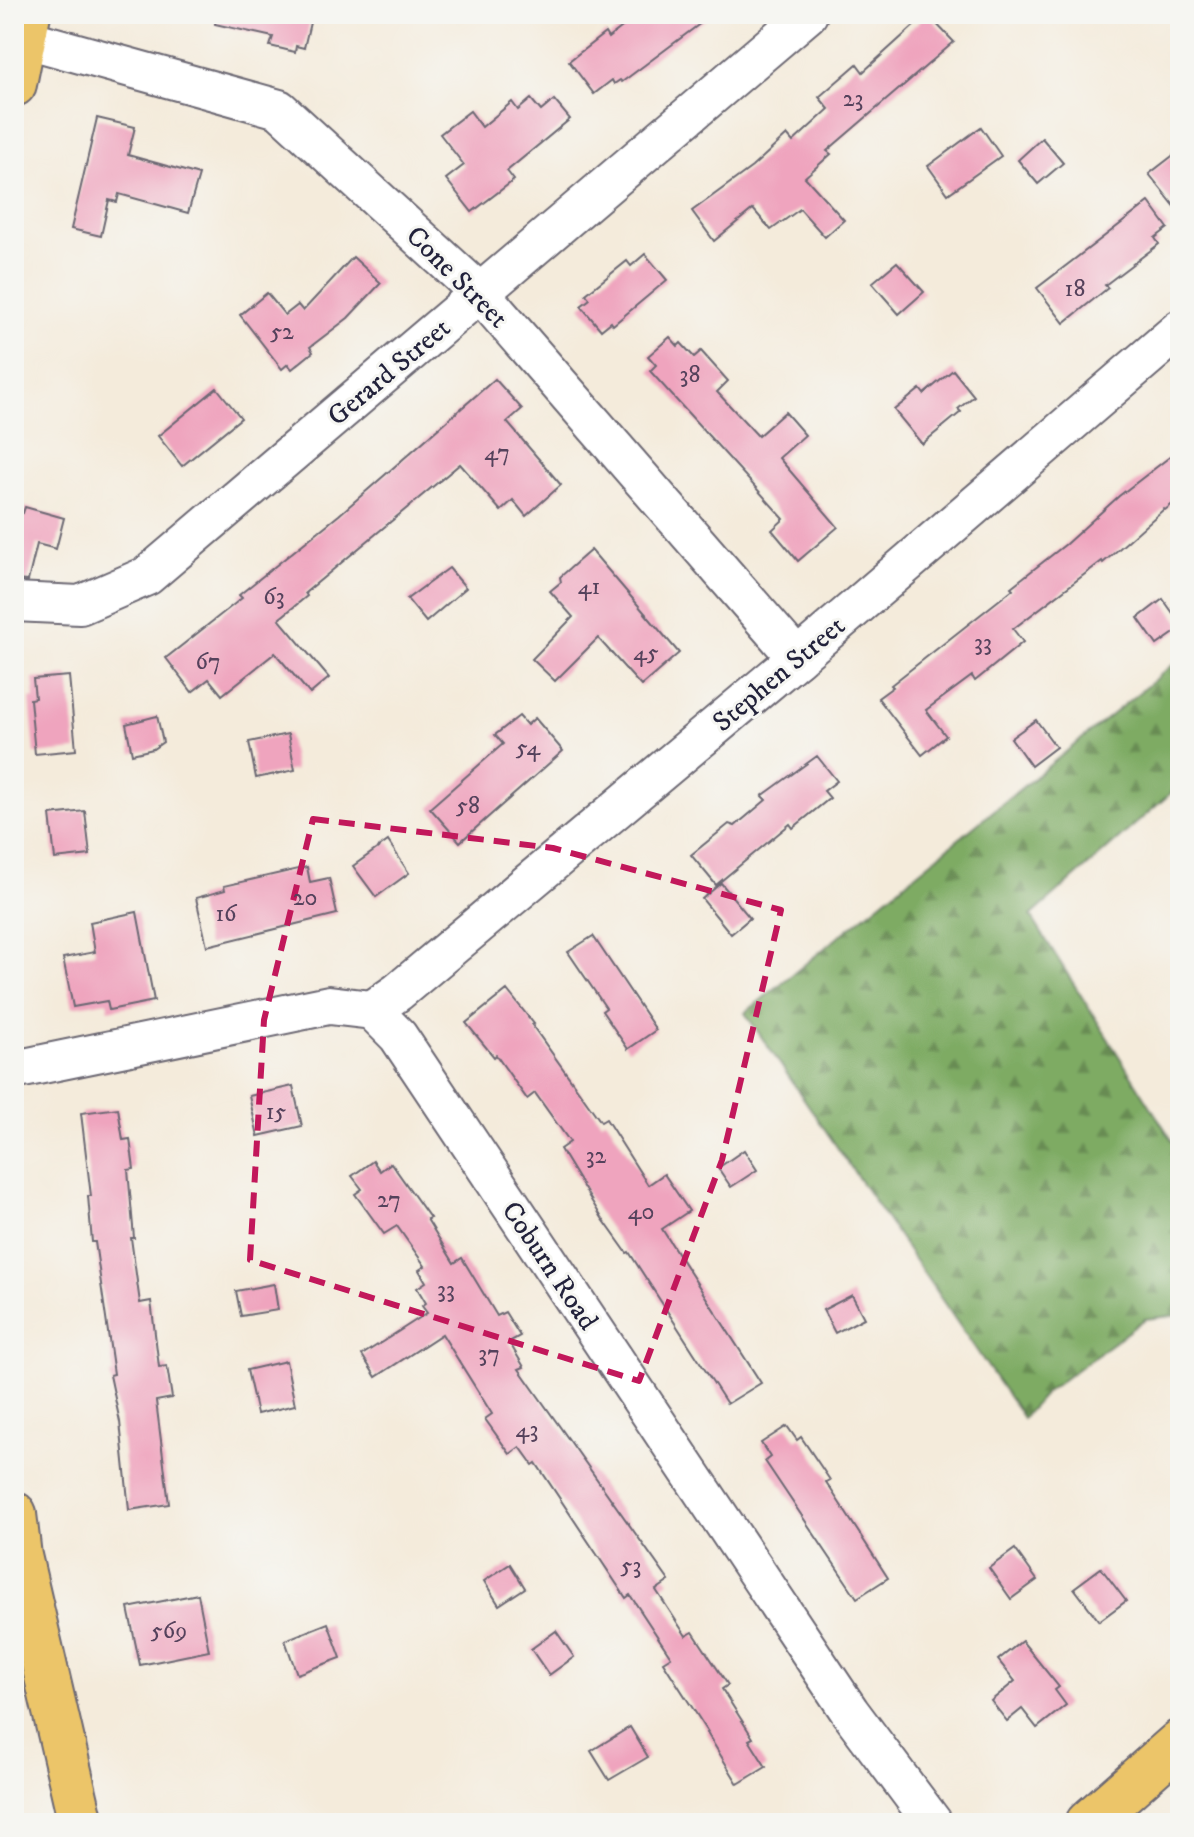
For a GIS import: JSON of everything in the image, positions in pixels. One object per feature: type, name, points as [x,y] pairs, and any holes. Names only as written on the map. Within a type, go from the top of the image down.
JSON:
[{"type":"main road","points":[[14,84],[26,26]]},
{"type":"main road","points":[[14,1514],[19,1556],[81,1823]]},
{"type":"main road","points":[[1088,1823],[1180,1742]]},
{"type":"street","name":"Gerard Street","points":[[14,602],[80,605],[147,576],[808,14]]},
{"type":"street","name":"Cone Street","points":[[26,26],[279,109],[480,293],[797,658]]},
{"type":"street","name":"Stephen Street","points":[[372,1010],[398,992],[797,658],[1180,329]]},
{"type":"street","points":[[14,1070],[329,1005],[372,1010]]},
{"type":"street","name":"Coburn Road","points":[[372,1010],[398,1036],[850,1712],[933,1823]]},
{"type":"highlighted area","points":[[313,819],[553,848],[781,910],[722,1160],[639,1381],[250,1260],[264,1020]]},
{"type":"green space","points":[[1180,659],[1180,785],[1031,916],[1180,1153],[1180,1315],[1145,1319],[1045,1393],[1023,1418],[745,1013]]},
{"type":"building","points":[[216,14],[312,14],[304,48],[296,46],[295,52],[270,46],[273,37],[215,24]]},
{"type":"building","points":[[639,14],[713,14],[622,82],[620,80],[614,84],[612,80],[594,94],[569,61],[605,33],[608,38]]},
{"type":"building","points":[[927,14],[954,42],[827,151],[831,154],[805,177],[844,220],[825,237],[800,209],[771,230],[753,209],[714,241],[692,211],[752,167],[787,135],[793,142],[829,109],[819,97],[857,64],[863,72]]},
{"type":"building","points":[[531,99],[541,111],[554,100],[570,119],[507,171],[514,180],[472,212],[446,179],[464,165],[440,134],[470,111],[482,127],[512,102],[518,110]]},
{"type":"building","points":[[97,118],[135,127],[128,155],[199,175],[188,213],[119,194],[117,202],[109,200],[101,236],[71,229]]},
{"type":"building","points":[[981,127],[1001,156],[948,194],[928,166]]},
{"type":"building","points":[[1042,138],[1063,163],[1038,184],[1018,160]]},
{"type":"building","points":[[1180,150],[1180,213],[1149,174]]},
{"type":"building","points":[[1149,202],[1168,228],[1155,238],[1159,244],[1105,285],[1108,288],[1064,323],[1037,288]]},
{"type":"building","points":[[645,254],[667,280],[613,325],[611,322],[601,330],[581,306],[590,299],[586,294],[627,261],[631,266]]},
{"type":"building","points":[[353,257],[381,283],[348,318],[310,347],[313,352],[292,369],[288,364],[282,369],[240,315],[267,293],[285,315],[298,305],[303,311]]},
{"type":"building","points":[[897,262],[924,292],[899,314],[872,283]]},
{"type":"building","points":[[670,337],[678,346],[681,343],[694,357],[701,351],[728,381],[717,392],[758,436],[785,412],[805,435],[779,458],[838,527],[798,561],[772,530],[784,519],[650,371],[656,365],[648,356]]},
{"type":"building","points":[[953,370],[974,396],[958,409],[961,412],[922,444],[894,410],[920,389],[924,394]]},
{"type":"building","points":[[495,379],[522,409],[507,422],[561,485],[526,516],[513,500],[501,511],[460,464],[305,593],[307,596],[279,619],[329,678],[310,694],[275,653],[222,695],[209,679],[192,692],[166,658],[242,598],[239,595],[339,515]]},
{"type":"building","points":[[217,388],[241,418],[182,466],[158,436]]},
{"type":"building","points":[[1180,449],[1180,498],[1103,563],[1013,629],[1023,642],[975,681],[972,676],[926,710],[946,736],[922,755],[878,698],[1013,589],[1011,587],[1066,544],[1119,496]]},
{"type":"building","points":[[25,507],[64,518],[56,549],[37,544],[28,581],[14,580],[14,511],[23,513]]},
{"type":"building","points":[[591,550],[679,653],[641,686],[598,638],[555,681],[532,659],[573,617],[550,591],[561,582],[560,577]]},
{"type":"building","points":[[449,568],[466,588],[426,622],[407,599]]},
{"type":"building","points":[[1163,599],[1180,623],[1180,629],[1157,645],[1138,618]]},
{"type":"building","points":[[69,676],[76,750],[35,754],[30,699],[35,698],[33,679]]},
{"type":"building","points":[[157,716],[163,742],[153,749],[132,754],[126,724]]},
{"type":"building","points":[[519,716],[527,725],[535,718],[563,751],[460,842],[430,808],[503,744],[495,735]]},
{"type":"building","points":[[1036,720],[1056,747],[1031,766],[1011,738]]},
{"type":"building","points":[[288,734],[295,770],[256,778],[249,742]]},
{"type":"building","points":[[817,756],[837,781],[824,791],[830,798],[793,828],[790,824],[716,885],[691,855],[729,824],[735,826],[766,800],[762,796]]},
{"type":"building","points":[[85,811],[90,855],[55,859],[50,815]]},
{"type":"building","points":[[388,841],[409,873],[376,897],[353,866]]},
{"type":"building","points":[[307,867],[310,882],[329,878],[337,914],[207,946],[196,898],[225,890],[224,886]]},
{"type":"building","points":[[721,883],[750,918],[731,934],[702,899]]},
{"type":"building","points":[[137,912],[154,1001],[109,1010],[107,1001],[73,1007],[63,958],[95,952],[90,922]]},
{"type":"building","points":[[593,936],[656,1030],[628,1049],[602,1011],[606,1008],[568,952]]},
{"type":"building","points":[[507,990],[601,1122],[606,1119],[648,1185],[664,1174],[689,1211],[662,1229],[761,1383],[727,1404],[629,1252],[602,1218],[560,1149],[570,1142],[535,1093],[527,1099],[496,1055],[494,1057],[466,1023]]},
{"type":"building","points":[[293,1086],[302,1126],[258,1136],[249,1096]]},
{"type":"building","points":[[118,1108],[123,1140],[130,1139],[134,1169],[128,1170],[134,1238],[131,1238],[140,1303],[151,1301],[159,1367],[167,1366],[172,1398],[156,1401],[169,1504],[129,1510],[120,1422],[110,1375],[114,1374],[95,1242],[92,1242],[88,1196],[91,1196],[81,1113]]},
{"type":"building","points":[[744,1150],[757,1170],[731,1187],[718,1168]]},
{"type":"building","points":[[373,1161],[380,1171],[391,1163],[430,1218],[427,1219],[454,1263],[462,1258],[497,1316],[505,1312],[520,1336],[509,1342],[524,1367],[519,1369],[669,1581],[656,1590],[686,1636],[693,1632],[728,1685],[722,1689],[753,1738],[749,1740],[766,1767],[738,1784],[663,1662],[671,1657],[630,1595],[626,1598],[536,1463],[533,1465],[520,1447],[510,1454],[485,1419],[492,1414],[442,1334],[376,1377],[362,1355],[427,1313],[422,1306],[426,1303],[417,1288],[426,1282],[419,1270],[425,1266],[397,1226],[384,1234],[355,1194],[362,1189],[352,1176]]},
{"type":"building","points":[[274,1284],[278,1310],[241,1316],[236,1291]]},
{"type":"building","points":[[852,1295],[864,1318],[835,1333],[823,1310]]},
{"type":"building","points":[[286,1361],[295,1405],[257,1414],[247,1370]]},
{"type":"building","points":[[787,1426],[797,1440],[801,1437],[830,1480],[826,1482],[888,1578],[857,1598],[765,1461],[770,1457],[761,1443]]},
{"type":"building","points":[[1015,1549],[1037,1580],[1011,1599],[989,1568]]},
{"type":"building","points":[[510,1564],[525,1588],[499,1605],[484,1581]]},
{"type":"building","points":[[1101,1568],[1126,1601],[1099,1621],[1074,1588]]},
{"type":"building","points":[[198,1594],[209,1651],[140,1665],[128,1608]]},
{"type":"building","points":[[328,1623],[341,1658],[297,1674],[285,1640]]},
{"type":"building","points":[[556,1631],[574,1657],[549,1675],[531,1649]]},
{"type":"building","points":[[1022,1641],[1059,1687],[1055,1690],[1066,1705],[1037,1728],[1022,1709],[1007,1721],[991,1701],[1015,1681],[998,1660]]},
{"type":"building","points":[[630,1727],[648,1757],[609,1780],[591,1751]]}]
